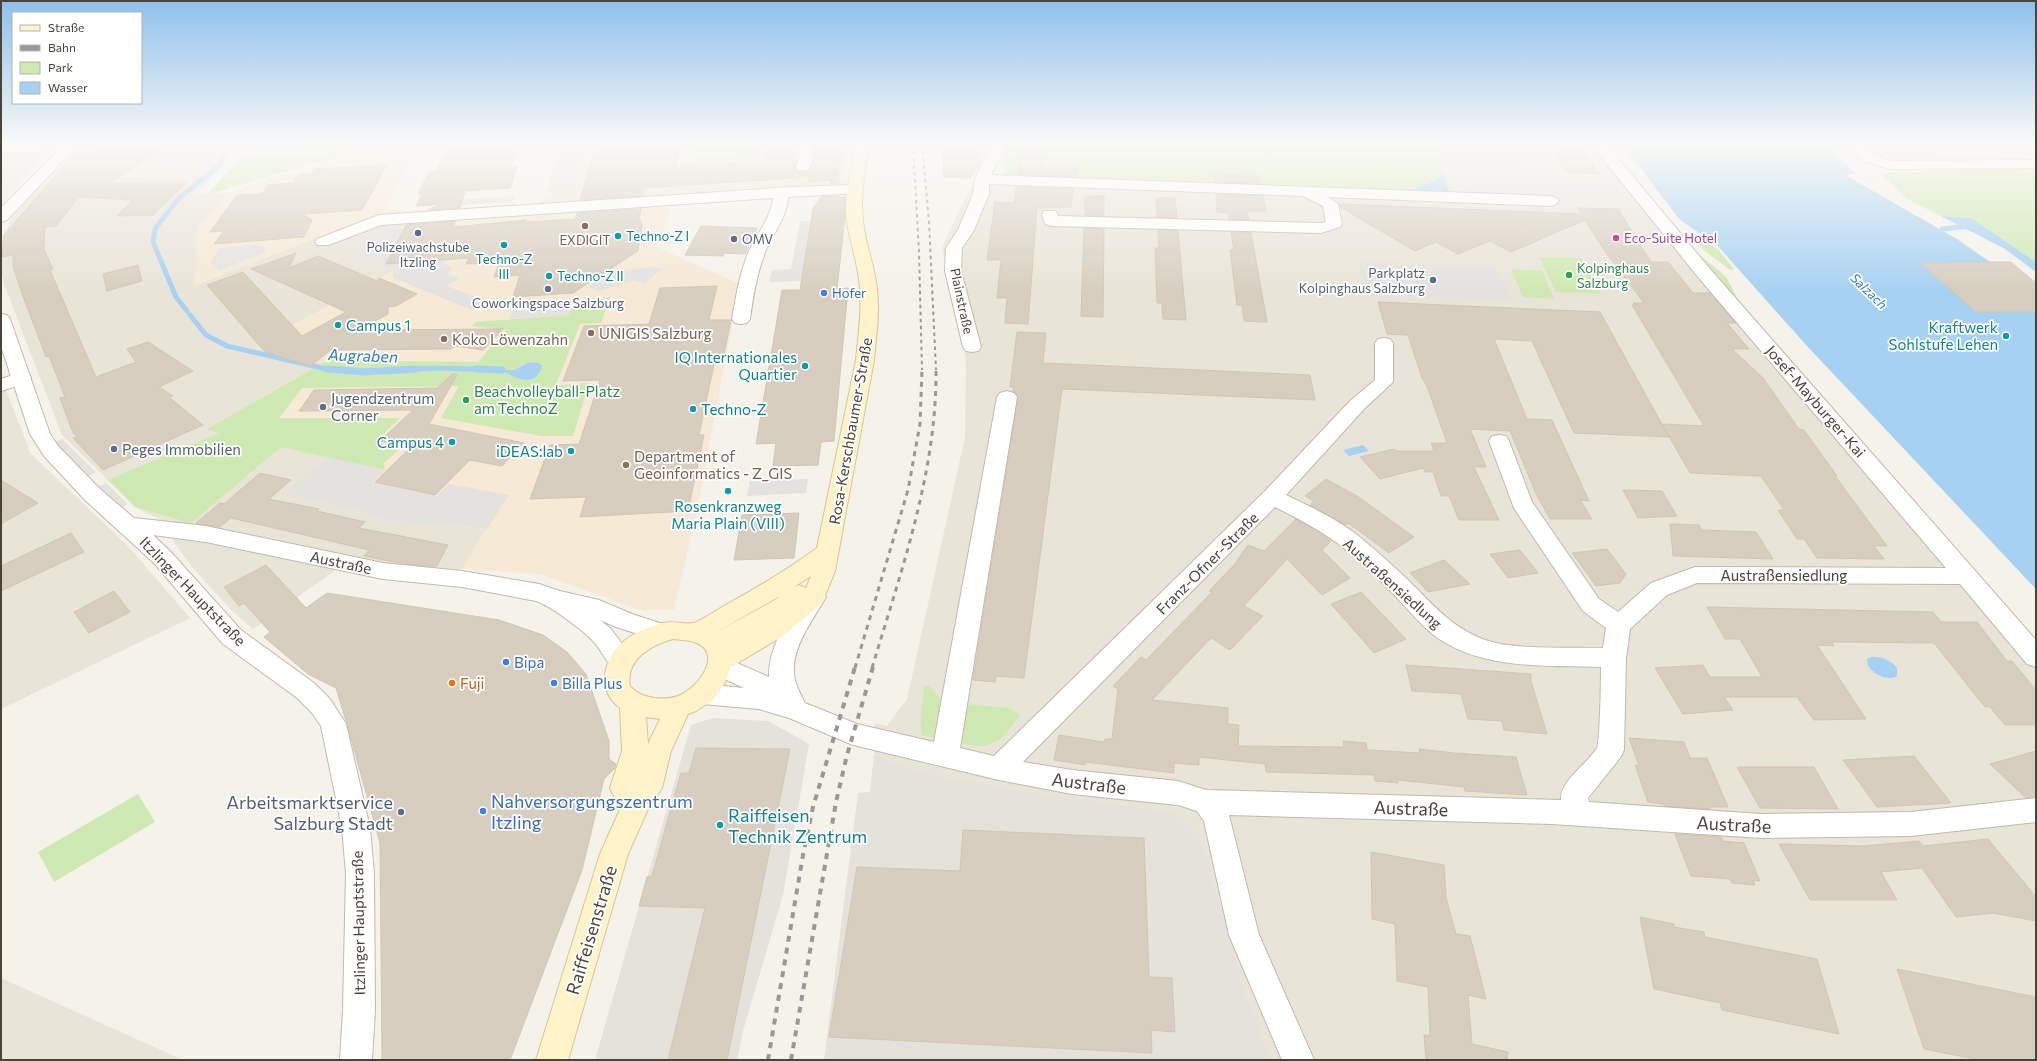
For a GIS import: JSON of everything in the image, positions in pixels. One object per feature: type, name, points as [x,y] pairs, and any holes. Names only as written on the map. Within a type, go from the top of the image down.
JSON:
[{"type":"main road","name":"Rosa-Kerschbaumer-Straße","points":[[714,651],[775,630],[814,597],[824,571],[858,401],[868,329],[868,284],[855,222],[854,194]]},
{"type":"main road","name":"Rosa-Kerschbaumer-Straße","points":[[714,651],[802,591],[814,578],[827,552]]},
{"type":"main road","points":[[685,630],[714,651],[712,686],[702,694],[678,707],[662,710],[647,709],[633,704],[623,696],[617,685],[617,673],[622,660],[636,645],[660,632],[685,630]]},
{"type":"main road","points":[[633,704],[635,751],[624,788],[637,802]]},
{"type":"main road","name":"Raiffeisenstraße","points":[[552,1060],[614,854],[637,802],[648,788],[658,751],[678,707]]},
{"type":"street","points":[[1,217],[24,194]]},
{"type":"street","points":[[323,242],[379,220],[765,194]]},
{"type":"street","points":[[741,319],[746,283],[762,240],[780,210],[786,194]]},
{"type":"street","name":"Plainstraße","points":[[972,347],[953,271],[954,248],[966,230],[981,194]]},
{"type":"street","points":[[1050,214],[1051,221],[1321,228],[1334,224],[1330,204],[1310,194]]},
{"type":"street","points":[[1348,194],[1551,201]]},
{"type":"street","name":"Josef-Mayburger-Kai","points":[[1639,194],[1704,273],[2036,657]]},
{"type":"street","name":"Itzlinger Hauptstraße","points":[[1,319],[40,434],[51,451],[93,495],[162,557],[232,637],[305,690],[321,706],[333,724],[356,828],[360,873],[359,1010],[356,1060]]},
{"type":"street","name":"Franz-Ofner-Straße","points":[[1000,769],[1272,497],[1357,405],[1384,382],[1384,343]]},
{"type":"street","points":[[1,385],[22,378]]},
{"type":"street","points":[[945,757],[1007,397]]},
{"type":"street","points":[[1499,441],[1522,503],[1591,605],[1619,625],[1614,658],[1611,750],[1574,794],[1576,814]]},
{"type":"street","name":"Austraßensiedlung","points":[[1272,497],[1307,514],[1352,543],[1407,594],[1428,617],[1453,636],[1486,650],[1500,652],[1522,655],[1614,658]]},
{"type":"street","name":"Austraße","points":[[128,525],[206,534],[383,571],[462,578],[539,592],[553,598],[591,606],[624,621],[660,632]]},
{"type":"street","name":"Austraßensiedlung","points":[[1619,625],[1659,589],[1695,575],[1966,576]]},
{"type":"street","name":"Rosa-Kerschbaumer-Straße","points":[[796,710],[785,689],[782,677],[784,658],[790,638],[814,597]]},
{"type":"street","name":"Austraße","points":[[553,598],[602,635],[622,660]]},
{"type":"street","name":"Austraße","points":[[714,651],[796,710]]},
{"type":"street","name":"Austraße","points":[[702,694],[759,699],[796,710],[853,734],[1000,769],[1072,782],[1178,793],[1206,802],[1576,814],[1761,826],[1911,824],[2036,810]]},
{"type":"street","points":[[1206,802],[1211,806],[1218,821],[1244,935],[1298,1060]]},
{"type":"shaded area","points":[[1,194],[12,194],[1,206]]},
{"type":"shaded area","points":[[33,194],[229,194],[197,229],[196,285],[349,225],[375,226],[393,271],[275,335],[328,360],[207,429],[327,457],[285,493],[369,514],[388,521],[487,529],[462,569],[428,571],[351,559],[253,629],[230,609],[193,568],[175,544],[165,522],[135,507],[62,435],[6,289],[1,272],[1,241],[12,218]]},
{"type":"shaded area","name":"Techno-Z","points":[[229,194],[393,194],[386,209],[437,211],[672,195],[671,212],[657,247],[740,284],[696,515],[674,610],[641,610],[540,574],[462,569],[486,529],[388,521],[369,514],[284,493],[327,457],[207,429],[327,360],[274,335],[392,271],[357,256],[375,227],[349,225],[195,285],[197,229]]},
{"type":"shaded area","points":[[545,194],[730,194],[542,204]]},
{"type":"shaded area","points":[[968,194],[1634,194],[1794,388],[2036,668],[2036,1060],[1272,1060],[1244,991],[1022,791],[913,770],[874,754],[875,723],[887,726],[907,699],[965,437],[966,367],[964,333],[954,304],[942,247]]},
{"type":"shaded area","points":[[1453,194],[1623,194],[1627,200],[1454,195]]},
{"type":"shaded area","points":[[515,196],[513,202],[452,206],[454,200]]},
{"type":"shaded area","points":[[800,221],[817,221],[836,280],[769,282],[772,270],[791,269]]},
{"type":"shaded area","points":[[403,225],[400,229],[404,229],[410,262],[446,260],[444,264],[452,267],[449,274],[460,278],[447,286],[487,302],[472,310],[393,278],[393,271],[357,256],[375,226]]},
{"type":"shaded area","points":[[257,244],[268,251],[220,270],[210,262],[220,248]]},
{"type":"shaded area","name":"Parkplatz Kolpinghaus Salzburg","points":[[1358,261],[1497,268],[1510,300],[1366,293]]},
{"type":"shaded area","points":[[653,267],[662,269],[645,283],[634,280],[599,291],[588,287],[611,271]]},
{"type":"shaded area","points":[[572,307],[570,315],[509,319],[512,311]]},
{"type":"shaded area","points":[[1,370],[7,393],[31,454],[128,546],[190,618],[1,709]]},
{"type":"shaded area","points":[[62,439],[96,472],[89,476],[55,442]]},
{"type":"shaded area","points":[[327,457],[385,470],[373,482],[436,496],[449,484],[509,495],[487,529],[388,521],[369,514],[284,493]]},
{"type":"shaded area","points":[[808,479],[806,493],[747,496],[750,481]]},
{"type":"shaded area","points":[[106,483],[128,504],[121,508],[98,486]]},
{"type":"shaded area","points":[[713,718],[768,721],[809,744],[783,895],[743,1031],[737,1060],[595,1060],[691,725]]},
{"type":"shaded area","points":[[874,754],[913,770],[1022,791],[1174,813],[1200,837],[1244,991],[1272,1060],[824,1060],[858,793],[870,792]]},
{"type":"shaded area","points":[[1,978],[183,1060],[1,1060]]},
{"type":"green space","points":[[1421,194],[1453,194],[1454,195]]},
{"type":"green space","points":[[1902,194],[2036,194],[2036,262],[1971,218],[1941,216],[1907,199]]},
{"type":"green space","points":[[1695,238],[1717,248],[1734,269],[1730,270],[1692,241]]},
{"type":"green space","points":[[1687,245],[1727,278],[1743,310],[1720,279]]},
{"type":"green space","name":"Kolpinghaus Salzburg","points":[[1539,257],[1581,258],[1601,294],[1556,292]]},
{"type":"green space","name":"Kolpinghaus Salzburg","points":[[1511,269],[1542,271],[1554,299],[1523,297]]},
{"type":"green space","points":[[610,297],[601,323],[580,324],[556,385],[589,383],[573,436],[541,436],[441,418],[459,386],[302,388],[279,418],[400,418],[375,442],[400,449],[384,463],[385,470],[281,447],[191,523],[135,507],[108,480],[219,433],[207,429],[328,360],[478,362],[506,330],[471,326],[476,322],[570,315],[572,307]]},
{"type":"green space","points":[[924,685],[929,686],[945,703],[938,738],[922,735],[921,716]]},
{"type":"green space","points":[[964,704],[1009,708],[1020,715],[1006,734],[995,742],[984,746],[967,745],[955,742]]},
{"type":"green space","points":[[138,794],[155,822],[54,882],[38,852]]},
{"type":"water","name":"Salzach","points":[[1660,194],[1877,194],[1957,239],[1990,262],[2036,300],[2036,589],[1807,346],[1716,244],[1680,220]]},
{"type":"water","points":[[1941,216],[1971,218],[2036,262],[2036,272],[2005,249]]},
{"type":"water","points":[[530,362],[539,363],[542,366],[539,373],[531,379],[525,380],[502,370],[514,370]]},
{"type":"water","points":[[1363,445],[1369,451],[1349,456],[1343,450]]},
{"type":"water","points":[[1871,657],[1886,659],[1892,663],[1897,668],[1897,676],[1893,678],[1885,678],[1874,672],[1868,666],[1867,659]]},
{"type":"building","points":[[40,194],[175,194],[153,215],[117,216],[133,200],[79,197],[56,226],[45,227],[44,249],[53,269],[50,270],[96,377],[136,362],[127,349],[148,342],[193,371],[159,387],[173,396],[169,397],[203,425],[103,470],[73,438],[77,437],[73,433],[60,398],[65,397],[49,356],[46,357],[24,299],[13,267],[13,255],[2,257],[4,235]]},
{"type":"building","points":[[371,194],[362,210],[302,214],[312,220],[304,237],[214,244],[224,231],[210,232],[237,195]]},
{"type":"building","points":[[418,194],[464,194],[460,208],[428,210],[442,204],[416,206],[422,194]]},
{"type":"building","points":[[582,194],[643,194],[643,196],[580,200]]},
{"type":"building","points":[[1015,194],[1073,194],[1071,207],[1037,208],[1028,324],[1005,323],[1007,298],[997,298],[1001,260],[987,260],[995,202],[1014,203]]},
{"type":"building","points":[[1216,194],[1263,196],[1266,211],[1247,211],[1249,220],[1229,219],[1228,213],[1217,212]]},
{"type":"building","name":"IQ Internationales Quartier","points":[[839,196],[839,198],[845,197],[845,216],[837,289],[848,288],[834,441],[821,442],[818,465],[773,466],[776,443],[756,444],[782,290],[800,290],[813,208],[821,197]]},
{"type":"building","points":[[1085,196],[1104,196],[1104,216],[1085,215]]},
{"type":"building","points":[[1156,198],[1175,198],[1177,218],[1157,217]]},
{"type":"building","points":[[1339,204],[1582,214],[1578,208],[1618,209],[1651,262],[1668,262],[1693,293],[1710,293],[1736,323],[1727,323],[1749,349],[1732,349],[1763,378],[1799,429],[1804,430],[1837,476],[1835,476],[1887,546],[1874,546],[1884,559],[1817,558],[1804,539],[1797,539],[1778,510],[1784,510],[1761,476],[1690,473],[1662,424],[1704,426],[1632,305],[1635,305],[1633,303],[1644,303],[1604,250],[1585,220],[1511,252],[1490,241],[1458,254],[1436,242],[1415,251],[1340,207]]},
{"type":"building","points":[[641,209],[639,218],[642,224],[638,251],[573,293],[513,297],[520,275],[494,277],[499,263],[466,264],[469,258],[386,264],[406,225],[455,221],[454,227],[526,220],[526,222],[575,219],[577,213]]},
{"type":"building","points":[[701,226],[757,228],[745,254],[724,253],[723,256],[685,255]]},
{"type":"building","points":[[1084,228],[1104,229],[1103,317],[1081,316]]},
{"type":"building","points":[[1158,230],[1178,231],[1186,320],[1163,319],[1162,303],[1157,303],[1155,248],[1159,248]]},
{"type":"building","points":[[1231,232],[1251,233],[1267,322],[1244,321],[1242,305],[1237,305],[1230,250],[1234,250]]},
{"type":"building","points":[[296,253],[289,268],[318,256],[377,281],[379,278],[417,294],[396,306],[388,307],[388,314],[359,330],[503,329],[483,350],[455,346],[451,349],[331,350],[310,366],[265,352],[207,285],[243,272],[302,336],[346,312],[251,269]]},
{"type":"building","name":"Kraftwerk Sohlstufe Lehen","points":[[2011,262],[2036,283],[2036,312],[1976,312],[1920,263]]},
{"type":"building","points":[[138,265],[142,281],[107,291],[103,274]]},
{"type":"building","name":"Techno-Z","points":[[717,286],[709,320],[731,320],[723,359],[715,360],[699,435],[704,435],[688,511],[580,517],[586,497],[530,499],[550,445],[579,444],[600,380],[563,381],[584,326],[649,324],[660,288]]},
{"type":"building","points":[[1378,302],[1600,312],[1669,437],[1574,433],[1532,341],[1494,339],[1527,419],[1552,420],[1589,501],[1580,500],[1592,519],[1550,519],[1537,496],[1510,431],[1470,429],[1486,467],[1474,467],[1499,520],[1459,520],[1449,496],[1441,496],[1433,472],[1425,472],[1423,468],[1380,479],[1360,457],[1394,449],[1397,451],[1434,451],[1431,443],[1447,443],[1427,386],[1422,378],[1408,335],[1387,334]]},
{"type":"building","points":[[1017,332],[1046,333],[1043,363],[1310,375],[1315,400],[1062,389],[1024,678],[996,676],[995,682],[973,680],[1018,397],[1013,391],[1014,387],[1010,387]]},
{"type":"building","points":[[454,373],[457,375],[429,424],[524,443],[502,466],[470,460],[435,495],[375,482],[411,447],[380,441],[413,410],[299,411],[314,390],[437,388]]},
{"type":"building","points":[[260,473],[291,480],[269,499],[319,509],[317,511],[365,522],[359,528],[448,545],[437,566],[405,564],[364,556],[369,550],[231,518],[220,527],[196,523],[220,503],[224,504]]},
{"type":"building","points":[[1326,479],[1357,496],[1414,537],[1389,553],[1348,523],[1346,525],[1310,505],[1314,501],[1305,496]]},
{"type":"building","points":[[1,480],[38,503],[1,524]]},
{"type":"building","points":[[1623,490],[1662,491],[1677,516],[1638,518]]},
{"type":"building","points":[[799,513],[794,558],[734,560],[742,515]]},
{"type":"building","points":[[1296,519],[1331,541],[1322,550],[1350,578],[1322,595],[1287,559],[1244,606],[1263,616],[1230,650],[1211,638],[1152,700],[1228,708],[1228,724],[1239,725],[1238,746],[1344,747],[1343,741],[1366,743],[1367,750],[1420,753],[1419,749],[1516,757],[1527,795],[1465,791],[1464,787],[1398,780],[1398,783],[1375,781],[1374,775],[1266,772],[1265,764],[1199,757],[1199,765],[1174,763],[1174,773],[1086,762],[1085,765],[1054,760],[1059,735],[1104,742],[1105,739],[1112,739],[1118,689],[1113,686],[1141,657],[1146,660],[1212,592],[1209,591],[1234,565],[1248,545],[1264,551]]},
{"type":"building","points":[[1670,524],[1699,525],[1702,530],[1756,532],[1773,559],[1673,556]]},
{"type":"building","points":[[71,533],[84,552],[1,591],[1,566]]},
{"type":"building","points":[[1607,549],[1626,574],[1620,583],[1596,586],[1572,553]]},
{"type":"building","points":[[1520,550],[1538,573],[1508,578],[1490,554]]},
{"type":"building","points":[[1444,560],[1470,584],[1428,592],[1410,573]]},
{"type":"building","name":"Nahversorgungszentrum Itzling","points":[[266,565],[306,608],[327,593],[499,620],[543,635],[567,652],[586,674],[609,741],[609,759],[616,764],[615,768],[604,779],[582,870],[510,1060],[382,1060],[380,843],[336,688],[308,674],[264,637],[270,632],[244,603],[239,606],[224,587]]},
{"type":"building","points":[[114,591],[130,612],[89,633],[74,612]]},
{"type":"building","points":[[1361,592],[1406,639],[1374,653],[1331,604]]},
{"type":"building","points":[[1707,607],[1933,612],[1941,622],[1977,622],[2007,661],[2012,661],[2036,690],[2036,725],[2005,725],[1990,707],[1985,707],[1934,643],[1832,642],[1834,646],[1817,645],[1866,719],[1814,720],[1797,697],[1724,697],[1733,710],[1683,714],[1655,668],[1703,665],[1710,677],[1762,677],[1740,639],[1725,639]]},
{"type":"building","points":[[1406,665],[1531,674],[1531,681],[1547,734],[1504,730],[1502,721],[1468,719],[1461,694],[1412,691]]},
{"type":"building","points":[[1629,738],[1684,742],[1690,758],[1707,758],[1728,807],[1709,807],[1710,809],[1664,806],[1663,804],[1648,802],[1635,765],[1639,766]]},
{"type":"building","name":"Raiffeisen Technik Zentrum","points":[[696,748],[790,749],[727,1060],[668,1060],[705,908],[639,906],[647,877],[652,876],[681,773],[689,773]]},
{"type":"building","points":[[2036,751],[2036,797],[2026,798],[1990,764]]},
{"type":"building","points":[[1914,756],[1951,803],[1877,807],[1843,760]]},
{"type":"building","points":[[1737,767],[1814,767],[1838,809],[1760,808]]},
{"type":"building","points":[[963,830],[1144,838],[1149,977],[1172,978],[1175,1032],[1151,1030],[1152,1053],[829,1037],[857,867],[960,871]]},
{"type":"building","points":[[1675,834],[1721,837],[1723,841],[1744,843],[1760,881],[1753,880],[1755,885],[1732,883],[1730,879],[1691,876]]},
{"type":"building","points":[[1988,839],[2036,897],[2036,921],[1993,913],[1956,917],[1922,868],[1881,872],[1897,900],[1810,900],[1779,844],[1864,846],[1919,841],[1923,846]]},
{"type":"building","points":[[1371,852],[1444,865],[1446,898],[1456,934],[1470,936],[1486,999],[1468,995],[1472,1044],[1508,1052],[1507,1060],[1426,1060],[1424,1035],[1430,1036],[1428,987],[1397,981],[1395,924],[1372,919]]},
{"type":"building","points":[[1640,917],[1674,924],[1674,927],[1704,932],[1705,937],[1817,959],[1839,1034],[1722,1010],[1720,1003],[1654,989]]},
{"type":"building","points":[[1897,969],[2036,997],[2036,1060],[1980,1060],[1924,1049]]},
{"type":"waterway","name":"Augraben","points":[[185,194],[178,199],[155,229],[153,242],[176,297],[187,311]]},
{"type":"waterway","points":[[1942,229],[1971,226]]},
{"type":"waterway","name":"Augraben","points":[[190,315],[206,335],[227,346],[326,369],[335,370]]},
{"type":"waterway","name":"Augraben","points":[[407,370],[438,368],[502,370],[476,369]]},
{"type":"waterway","name":"Augraben","points":[[328,369],[335,370]]},
{"type":"waterway","name":"Augraben","points":[[407,370],[416,369]]},
{"type":"waterway","name":"Augraben","points":[[335,370],[341,370]]},
{"type":"waterway","name":"Augraben","points":[[335,370],[363,372],[407,370]]},
{"type":"waterway","name":"Augraben","points":[[397,370],[407,370]]},
{"type":"railway","points":[[916,194],[922,369]]},
{"type":"railway","points":[[926,194],[936,370]]},
{"type":"railway","points":[[855,668],[908,490],[920,424],[922,369]]},
{"type":"railway","points":[[872,668],[905,558],[924,483],[935,407],[936,370]]},
{"type":"railway","points":[[768,1060],[803,855],[813,807],[855,667]]},
{"type":"railway","points":[[791,1060],[836,802],[847,755],[873,667]]},
{"type":"place","name":"EXDIGIT","points":[[585,226]]},
{"type":"place","name":"Polizeiwachstube Itzling","points":[[418,233]]},
{"type":"place","name":"Techno-Z I","points":[[618,236]]},
{"type":"place","name":"Eco-Suite Hotel","points":[[1616,238]]},
{"type":"place","name":"OMV","points":[[734,239]]},
{"type":"place","name":"Techno-Z III","points":[[504,245]]},
{"type":"place","name":"Kolpinghaus Salzburg","points":[[1569,275]]},
{"type":"place","name":"Techno-Z II","points":[[549,276]]},
{"type":"place","name":"Parkplatz Kolpinghaus Salzburg","points":[[1433,280]]},
{"type":"place","name":"Coworkingspace Salzburg","points":[[548,289]]},
{"type":"place","name":"Hofer","points":[[824,293]]},
{"type":"place","name":"Campus 1","points":[[338,325]]},
{"type":"place","name":"UNIGIS Salzburg","points":[[591,333]]},
{"type":"place","name":"Kraftwerk Sohlstufe Lehen","points":[[2006,336]]},
{"type":"place","name":"Koko Löwenzahn","points":[[444,339]]},
{"type":"place","name":"IQ Internationales Quartier","points":[[805,366]]},
{"type":"place","name":"Beachvolleyball-Platz am TechnoZ","points":[[466,400]]},
{"type":"place","name":"Jugendzentrum Corner","points":[[323,407]]},
{"type":"place","name":"Techno-Z","points":[[693,409]]},
{"type":"place","name":"Campus 4","points":[[452,442]]},
{"type":"place","name":"Peges Immobilien","points":[[114,449]]},
{"type":"place","name":"iDEAS:lab","points":[[571,451]]},
{"type":"place","name":"Department of Geoinformatics - Z_GIS","points":[[626,465]]},
{"type":"place","name":"Rosenkranzweg Maria Plain (VIII)","points":[[728,491]]},
{"type":"place","name":"Bipa","points":[[506,662]]},
{"type":"place","name":"Fuji","points":[[452,683]]},
{"type":"place","name":"Billa Plus","points":[[554,683]]},
{"type":"place","name":"Nahversorgungszentrum Itzling","points":[[483,811]]},
{"type":"place","name":"Arbeitsmarktservice Salzburg Stadt","points":[[401,812]]},
{"type":"place","name":"Raiffeisen Technik Zentrum","points":[[720,825]]}]
